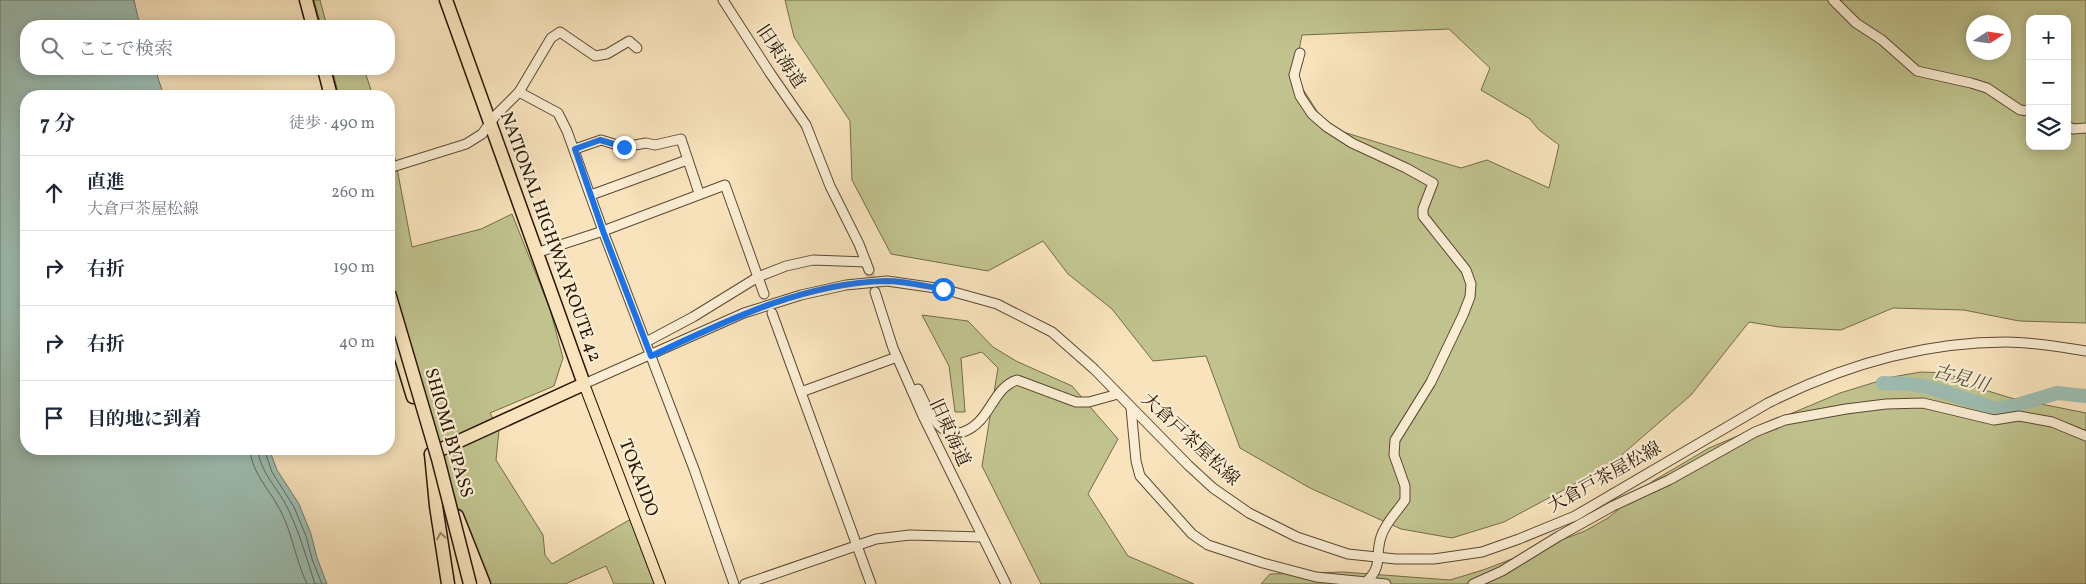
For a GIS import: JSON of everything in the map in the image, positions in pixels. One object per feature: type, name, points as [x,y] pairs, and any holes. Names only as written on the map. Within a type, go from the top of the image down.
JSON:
[{"type":"highway","points":[[299,0],[304,20]]},
{"type":"highway","points":[[306,0],[311,20]]},
{"type":"highway","name":"NATIONAL HIGHWAY ROUTE 42","points":[[431,454],[584,384],[446,0]]},
{"type":"highway","points":[[319,75],[322,90]]},
{"type":"highway","points":[[326,75],[329,90]]},
{"type":"highway","name":"SHIOMI BYPASS","points":[[395,313],[438,459],[470,584]]},
{"type":"highway","points":[[395,337],[431,454],[484,584]]},
{"type":"highway","points":[[431,454],[448,584]]},
{"type":"main road","name":"TOKAIDO","points":[[584,384],[660,584]]},
{"type":"street","name":"旧東海道","points":[[723,0],[803,120],[830,186],[867,266],[813,260],[786,266],[758,277]]},
{"type":"street","points":[[1834,0],[1856,23],[1882,40],[1917,71],[1987,88],[2020,110],[2026,111]]},
{"type":"street","points":[[395,166],[466,144],[482,134],[490,121],[519,92],[552,38],[560,32],[595,56],[607,54],[629,41],[637,48]]},
{"type":"street","points":[[1300,53],[1294,75],[1300,96],[1312,114],[1327,128],[1352,143],[1433,183],[1423,210],[1423,216],[1466,270],[1471,284],[1470,297],[1463,315],[1431,382],[1395,440],[1394,455],[1405,486],[1405,500],[1388,523],[1381,537],[1375,571],[1367,581]]},
{"type":"street","points":[[519,92],[558,112],[575,149],[603,231],[646,342],[734,584]]},
{"type":"street","points":[[2071,129],[2086,128]]},
{"type":"street","points":[[575,149],[600,140],[624,147],[646,143],[655,145],[681,139],[699,193]]},
{"type":"street","points":[[591,195],[687,160]]},
{"type":"street","points":[[536,253],[603,231],[699,193],[725,185],[764,294]]},
{"type":"street","points":[[646,342],[693,317],[758,277]]},
{"type":"street","name":"大倉戸茶屋松線","points":[[584,384],[762,306],[846,285],[887,281],[943,289],[997,304],[1052,332],[1213,488],[1249,513],[1297,537],[1348,554],[1396,559],[1434,559],[1482,552],[1575,516],[1768,403],[1800,387],[1874,360],[1924,349],[1972,343],[2017,343],[2086,351]]},
{"type":"street","name":"旧東海道","points":[[875,292],[897,357],[912,391],[951,476],[1006,584]]},
{"type":"street","points":[[772,313],[871,584]]},
{"type":"street","points":[[801,392],[897,357]]},
{"type":"street","points":[[912,391],[918,389],[937,424],[947,433],[957,434],[968,430],[983,419],[1008,383],[1017,380],[1076,402],[1089,402],[1118,394]]},
{"type":"street","points":[[1474,584],[1502,571],[1613,506],[1669,480],[1755,432],[1785,420],[1886,404],[1923,403],[1994,420],[2019,416],[2052,422],[2086,436]]},
{"type":"street","points":[[1131,408],[1136,461],[1140,476],[1192,534],[1208,546],[1316,577],[1386,584]]},
{"type":"street","points":[[745,584],[855,544],[876,539],[910,535],[982,537]]},
{"type":"green space","points":[[314,0],[320,0],[325,20],[319,20]]},
{"type":"green space","points":[[785,0],[2086,0],[2086,323],[2019,321],[1964,310],[1893,308],[1841,330],[1779,327],[1749,322],[1691,395],[1610,465],[1504,522],[1452,538],[1401,529],[1310,488],[1240,448],[1206,356],[1153,361],[1112,309],[1068,274],[1043,241],[988,271],[891,254],[852,180],[850,121],[794,37]],"holes":[[[1449,29],[1490,68],[1481,90],[1530,119],[1539,130],[1559,145],[1549,188],[1487,160],[1461,168],[1327,127],[1294,75],[1302,35]]]},
{"type":"green space","points":[[334,75],[366,75],[371,90],[337,90]]},
{"type":"green space","points":[[395,158],[412,247],[481,229],[512,214],[550,309],[563,358],[554,386],[490,413],[499,430],[496,460],[543,535],[545,555],[552,564],[631,519],[656,584],[614,584],[606,566],[565,584],[478,584],[395,296]]},
{"type":"green space","points":[[922,315],[968,321],[993,347],[1016,361],[1072,386],[1118,439],[1088,494],[1128,556],[1194,584],[1041,584],[982,466],[998,368],[982,352],[961,358],[965,412],[955,412],[949,366]]},
{"type":"green space","points":[[1921,372],[1948,373],[1975,387],[2011,398],[2086,413],[2086,584],[1261,584],[1270,574],[1343,572],[1450,580],[1483,570],[1585,531],[1608,518],[1653,481],[1709,448],[1840,393],[1892,377]]},
{"type":"water","points":[[0,0],[134,0],[139,20],[20,20],[20,75],[157,75],[162,90],[20,90],[20,455],[271,455],[277,470],[299,504],[327,584],[0,584]]},
{"type":"waterway","name":"古見川","points":[[1883,383],[1928,387],[1997,409],[2057,393],[2086,396]]},
{"type":"tunnel","points":[[869,270],[875,292]]},
{"type":"route","points":[[624,147],[600,140],[575,149],[603,231],[651,356],[744,313],[801,295],[846,285],[887,281],[943,289]]}]
